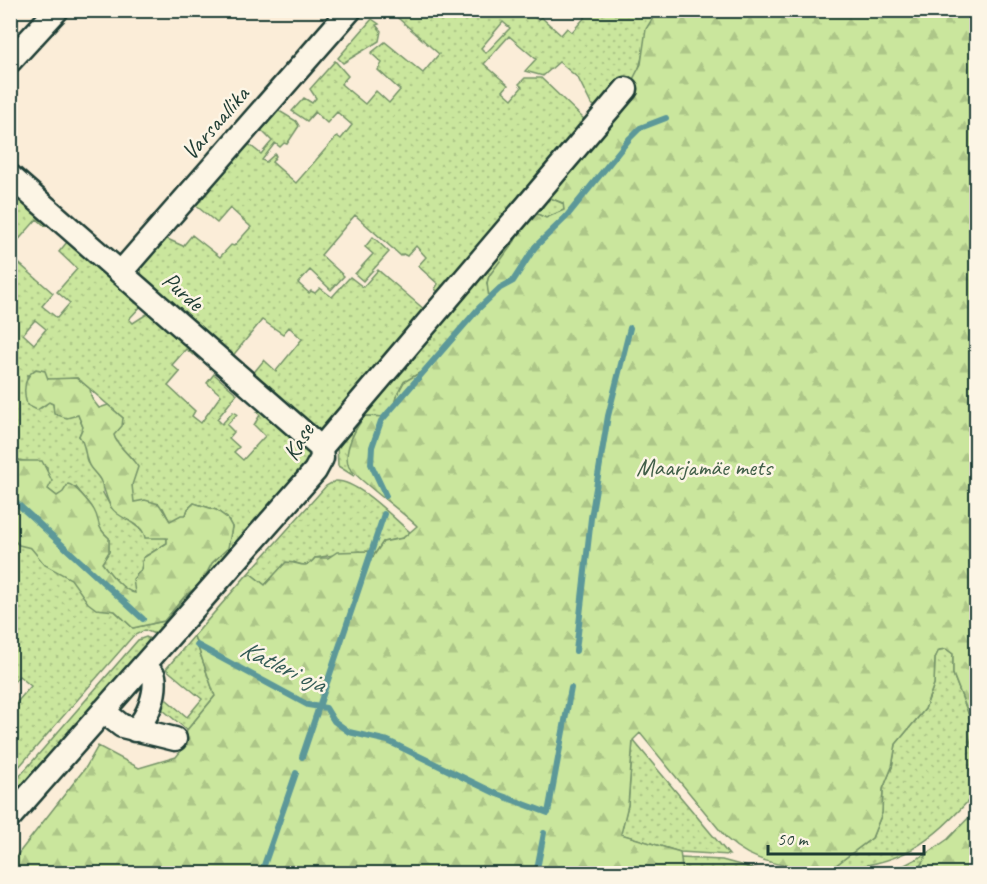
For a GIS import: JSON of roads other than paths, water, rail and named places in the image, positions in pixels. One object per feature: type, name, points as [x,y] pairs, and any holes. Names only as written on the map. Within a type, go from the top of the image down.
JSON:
[{"type":"street","points":[[10,61],[57,10]]},
{"type":"street","name":"Varsaallika","points":[[121,272],[350,10]]},
{"type":"street","name":"Kase","points":[[10,817],[318,467],[323,454],[321,448],[626,89]]},
{"type":"street","name":"Purde","points":[[10,176],[321,448]]},
{"type":"street","points":[[135,730],[143,721],[154,692],[154,676],[144,665]]},
{"type":"street","points":[[103,711],[117,723],[135,730],[175,739]]},
{"type":"waterway","points":[[386,496],[371,464],[372,447],[381,421],[479,308],[500,288],[513,281],[535,247],[566,217],[630,138],[640,128],[666,118]]},
{"type":"waterway","points":[[576,651],[591,518],[608,416],[630,328]]},
{"type":"waterway","name":"Katleri oja","points":[[10,497],[143,619]]},
{"type":"waterway","points":[[302,757],[384,514]]},
{"type":"waterway","name":"Katleri oja","points":[[197,645],[308,705],[326,708],[334,721],[349,732],[388,741],[497,794],[548,813],[571,688]]},
{"type":"waterway","points":[[261,874],[296,773]]},
{"type":"waterway","points":[[536,874],[544,833]]},
{"type":"park label","name":"Maarjamäe mets","points":[[704,467]]}]
